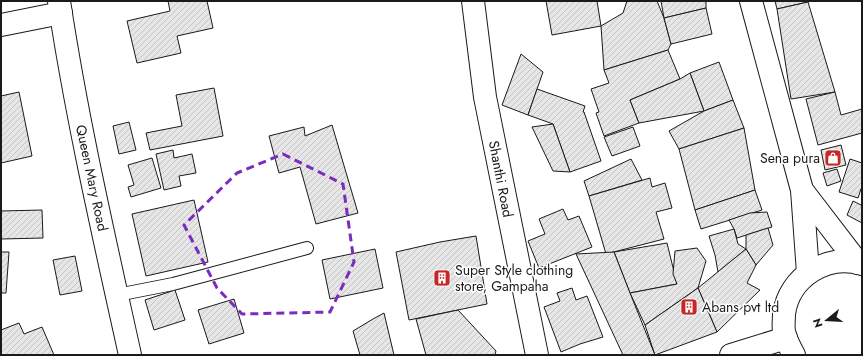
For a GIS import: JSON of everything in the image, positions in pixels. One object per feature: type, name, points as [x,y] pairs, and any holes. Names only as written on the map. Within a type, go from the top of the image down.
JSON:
[{"type":"main road","name":"Shanthi Road","points":[[473,1],[485,96],[537,355]]},
{"type":"main road","points":[[751,1],[802,190],[808,273]]},
{"type":"main road","points":[[1,25],[60,7]]},
{"type":"main road","name":"Queen Mary Road","points":[[60,7],[78,112],[97,208],[130,355]]},
{"type":"main road","points":[[802,190],[860,263]]},
{"type":"main road","points":[[730,355],[790,347],[784,328],[784,317],[786,306],[792,291],[802,278],[820,266],[836,262],[860,263]]},
{"type":"lane","points":[[117,295],[173,284],[307,248]]},
{"type":"highlighted area","points":[[283,154],[343,184],[354,262],[330,312],[242,314],[217,288],[184,225],[237,173]]},
{"type":"building","points":[[168,1],[207,1],[213,28],[177,36],[181,53],[137,63],[127,21],[170,11]]},
{"type":"building","points":[[546,1],[597,1],[601,26],[552,35]]},
{"type":"building","points":[[627,1],[657,1],[664,18],[671,44],[668,50],[604,70],[601,26],[623,13]]},
{"type":"building","points":[[661,1],[706,1],[706,8],[664,18]]},
{"type":"building","points":[[775,1],[812,1],[777,9]]},
{"type":"building","points":[[808,2],[835,92],[791,99],[777,9]]},
{"type":"building","points":[[706,8],[712,34],[671,44],[664,18]]},
{"type":"building","points":[[668,50],[680,79],[630,100],[639,123],[604,136],[596,113],[599,112],[591,89],[609,83],[604,70]]},
{"type":"building","points":[[521,54],[543,72],[528,115],[502,105]]},
{"type":"building","points":[[719,62],[733,100],[704,111],[690,73]]},
{"type":"building","points":[[690,73],[704,111],[639,123],[630,100],[680,79]]},
{"type":"building","points":[[214,88],[223,136],[150,150],[146,133],[182,126],[176,95]]},
{"type":"building","points":[[537,89],[585,106],[583,112],[601,161],[570,172],[553,124],[528,115]]},
{"type":"building","points":[[19,92],[32,156],[1,163],[1,96]]},
{"type":"building","points":[[835,92],[841,115],[862,109],[862,133],[818,145],[806,99]]},
{"type":"building","points":[[733,100],[744,128],[679,149],[669,131],[704,111]]},
{"type":"building","points":[[129,122],[136,150],[119,154],[113,126]]},
{"type":"building","points":[[553,124],[570,172],[553,171],[532,127]]},
{"type":"building","points":[[332,125],[358,213],[316,224],[300,167],[279,173],[269,136],[304,127],[305,136]]},
{"type":"building","points":[[633,127],[640,146],[612,156],[604,137]]},
{"type":"building","points":[[744,128],[755,190],[695,210],[679,149]]},
{"type":"building","name":"Sena pura","points":[[841,145],[846,165],[825,170],[821,150]]},
{"type":"building","points":[[173,150],[174,158],[192,154],[196,173],[179,176],[181,186],[164,190],[156,154]]},
{"type":"building","points":[[152,158],[161,188],[131,197],[128,187],[134,185],[128,165]]},
{"type":"building","points":[[631,159],[642,180],[589,196],[584,181]]},
{"type":"building","points":[[850,159],[862,163],[862,186],[858,198],[839,192]]},
{"type":"building","points":[[837,169],[841,181],[827,186],[823,173]]},
{"type":"building","points":[[650,178],[652,187],[665,183],[672,208],[656,212],[664,239],[606,254],[589,196]]},
{"type":"building","points":[[755,190],[762,210],[701,229],[695,210]]},
{"type":"building","points":[[194,200],[208,262],[146,276],[132,214]]},
{"type":"building","points":[[853,201],[861,205],[862,202],[862,223],[847,215]]},
{"type":"building","points":[[563,209],[568,220],[579,216],[592,247],[539,268],[528,241],[545,234],[539,219]]},
{"type":"building","points":[[42,210],[43,238],[1,239],[1,211]]},
{"type":"building","points":[[767,212],[772,227],[737,238],[729,220],[750,213]]},
{"type":"building","points":[[768,228],[773,245],[756,265],[746,249],[746,235]]},
{"type":"building","points":[[734,229],[738,244],[746,249],[718,272],[715,255],[709,236]]},
{"type":"building","name":"Super Style clothing store, Gampaha","points":[[476,236],[487,304],[409,320],[396,252]]},
{"type":"building","points":[[667,243],[677,284],[630,293],[614,252]]},
{"type":"building","points":[[697,248],[706,261],[698,288],[645,325],[630,293],[677,284],[673,274],[675,251]]},
{"type":"building","points":[[375,249],[383,288],[330,299],[322,260]]},
{"type":"building","points":[[746,249],[756,265],[747,283],[760,290],[717,332],[698,288]]},
{"type":"building","points":[[1,252],[9,252],[6,293],[1,293]]},
{"type":"building","points":[[614,252],[655,355],[623,355],[576,254]]},
{"type":"building","points":[[75,256],[82,291],[60,295],[53,260]]},
{"type":"building","points":[[572,288],[576,300],[587,296],[603,337],[561,352],[544,307],[560,301],[557,293]]},
{"type":"building","name":"Abans pvt ltd","points":[[698,288],[717,332],[655,355],[645,325]]},
{"type":"building","points":[[175,290],[185,320],[154,330],[145,300]]},
{"type":"building","points":[[234,299],[244,333],[209,344],[198,310]]},
{"type":"building","points":[[458,310],[496,351],[495,355],[426,355],[416,319]]},
{"type":"building","points":[[384,313],[394,355],[360,355],[353,331]]},
{"type":"building","points":[[19,323],[24,334],[42,327],[54,355],[1,355],[1,330]]},
{"type":"place","name":"Sena pura","points":[[833,158]]},
{"type":"place","name":"Super Style clothing store, Gampaha","points":[[442,278]]},
{"type":"place","name":"Abans pvt ltd","points":[[689,307]]}]
